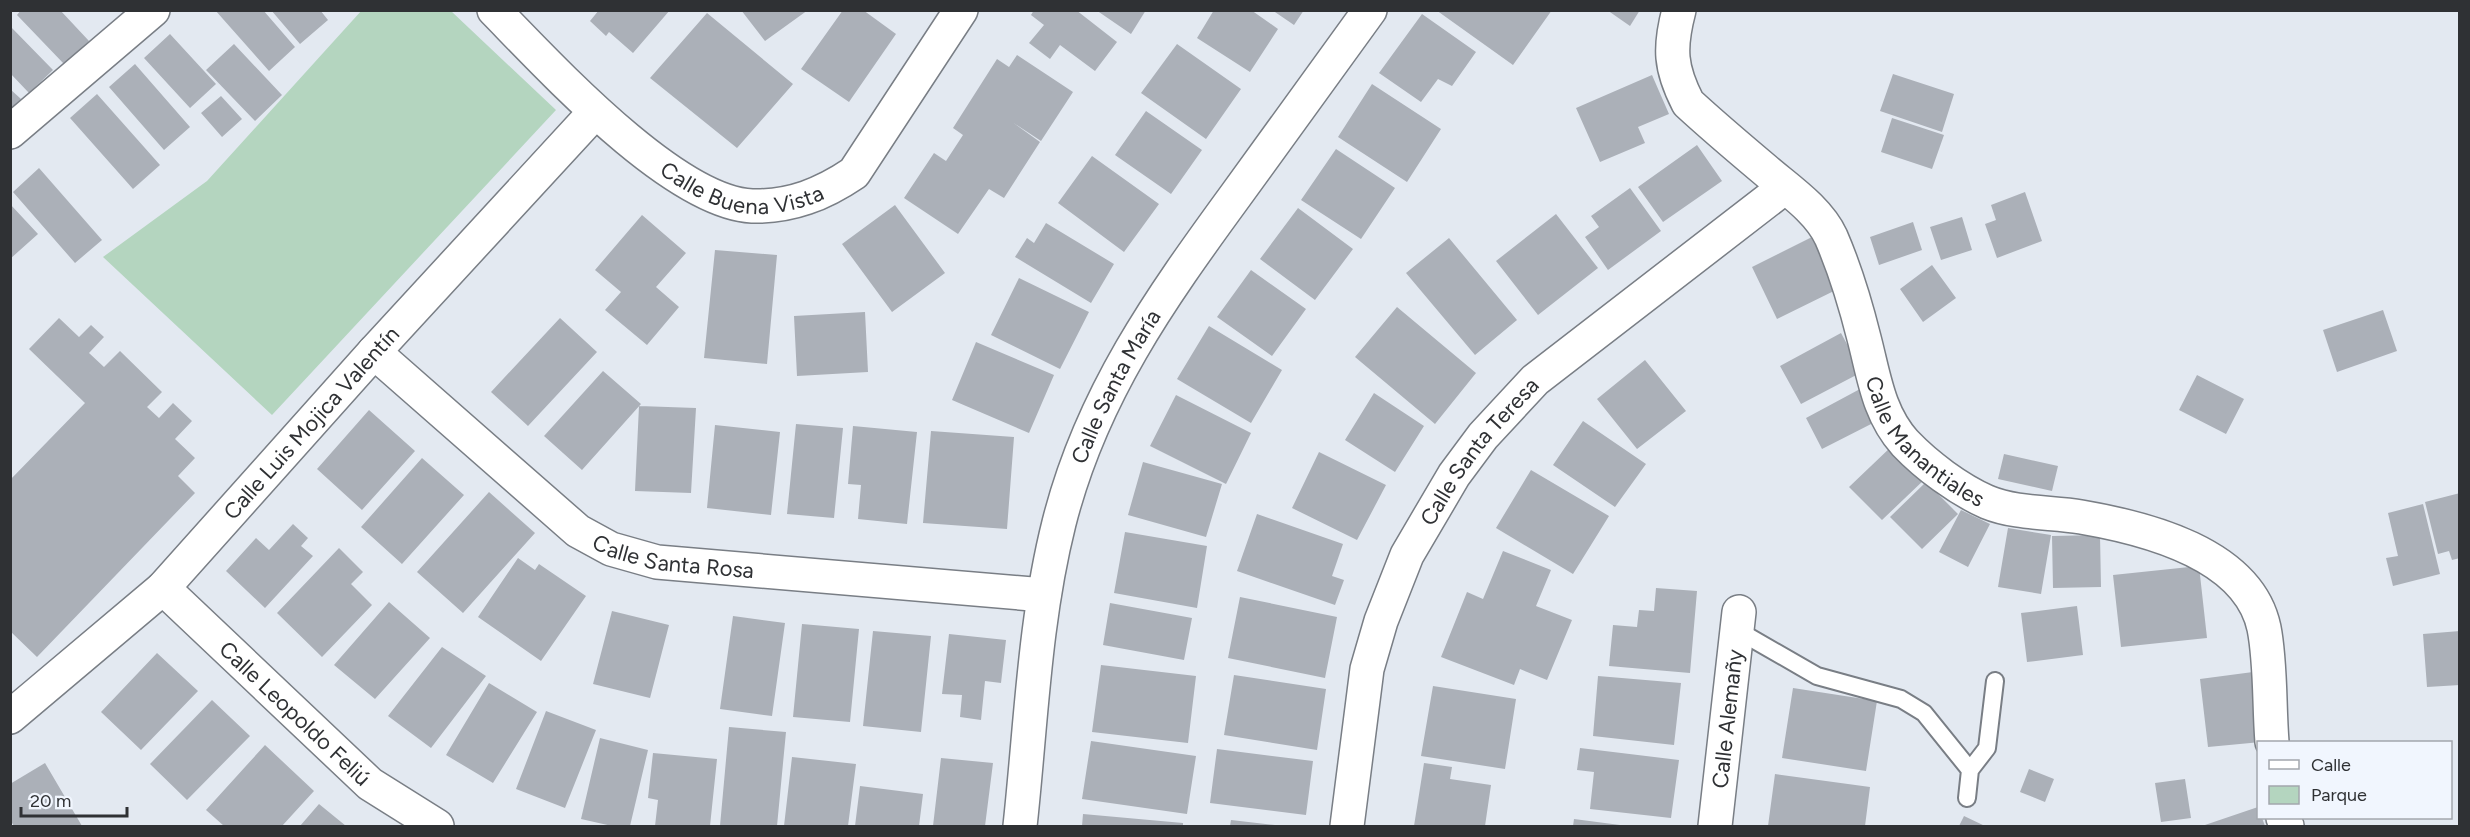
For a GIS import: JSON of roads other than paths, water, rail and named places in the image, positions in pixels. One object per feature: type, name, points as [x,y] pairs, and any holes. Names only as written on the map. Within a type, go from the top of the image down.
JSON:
[{"type":"street","points":[[10,132],[153,10]]},
{"type":"street","name":"Calle Buena Vista","points":[[494,10],[595,112],[679,177],[720,198],[751,206],[799,202],[829,190],[854,173],[960,11]]},
{"type":"street","name":"Calle Santa María","points":[[1020,826],[1044,596],[1059,522],[1077,465],[1107,394],[1139,333],[1178,275],[1370,10]]},
{"type":"street","name":"Calle Manantiales","points":[[1679,10],[1672,37],[1672,63],[1677,82],[1688,103],[1812,209],[1831,236],[1864,335],[1878,398],[1890,424],[1907,445],[1935,469],[1988,502],[2019,509],[2082,517],[2154,535],[2188,546],[2217,563],[2242,585],[2256,606],[2264,627],[2272,741]]},
{"type":"street","name":"Calle Luis Mojica Valentín","points":[[10,717],[163,588],[374,352],[595,112]]},
{"type":"street","name":"Calle Santa Teresa","points":[[1347,826],[1367,669],[1381,621],[1407,555],[1454,475],[1483,436],[1535,380],[1785,187]]},
{"type":"street","name":"Calle Santa Rosa","points":[[374,352],[578,531],[611,549],[657,561],[1044,596]]},
{"type":"street","name":"Calle Leopoldo Feliú","points":[[163,588],[370,784],[437,826]]},
{"type":"street","name":"Calle Alemañy","points":[[1715,826],[1738,621]]},
{"type":"lane","points":[[1738,621],[1817,676],[1901,699],[1924,712],[1970,770]]},
{"type":"lane","points":[[1967,798],[1970,770],[1987,748],[1995,681]]}]
